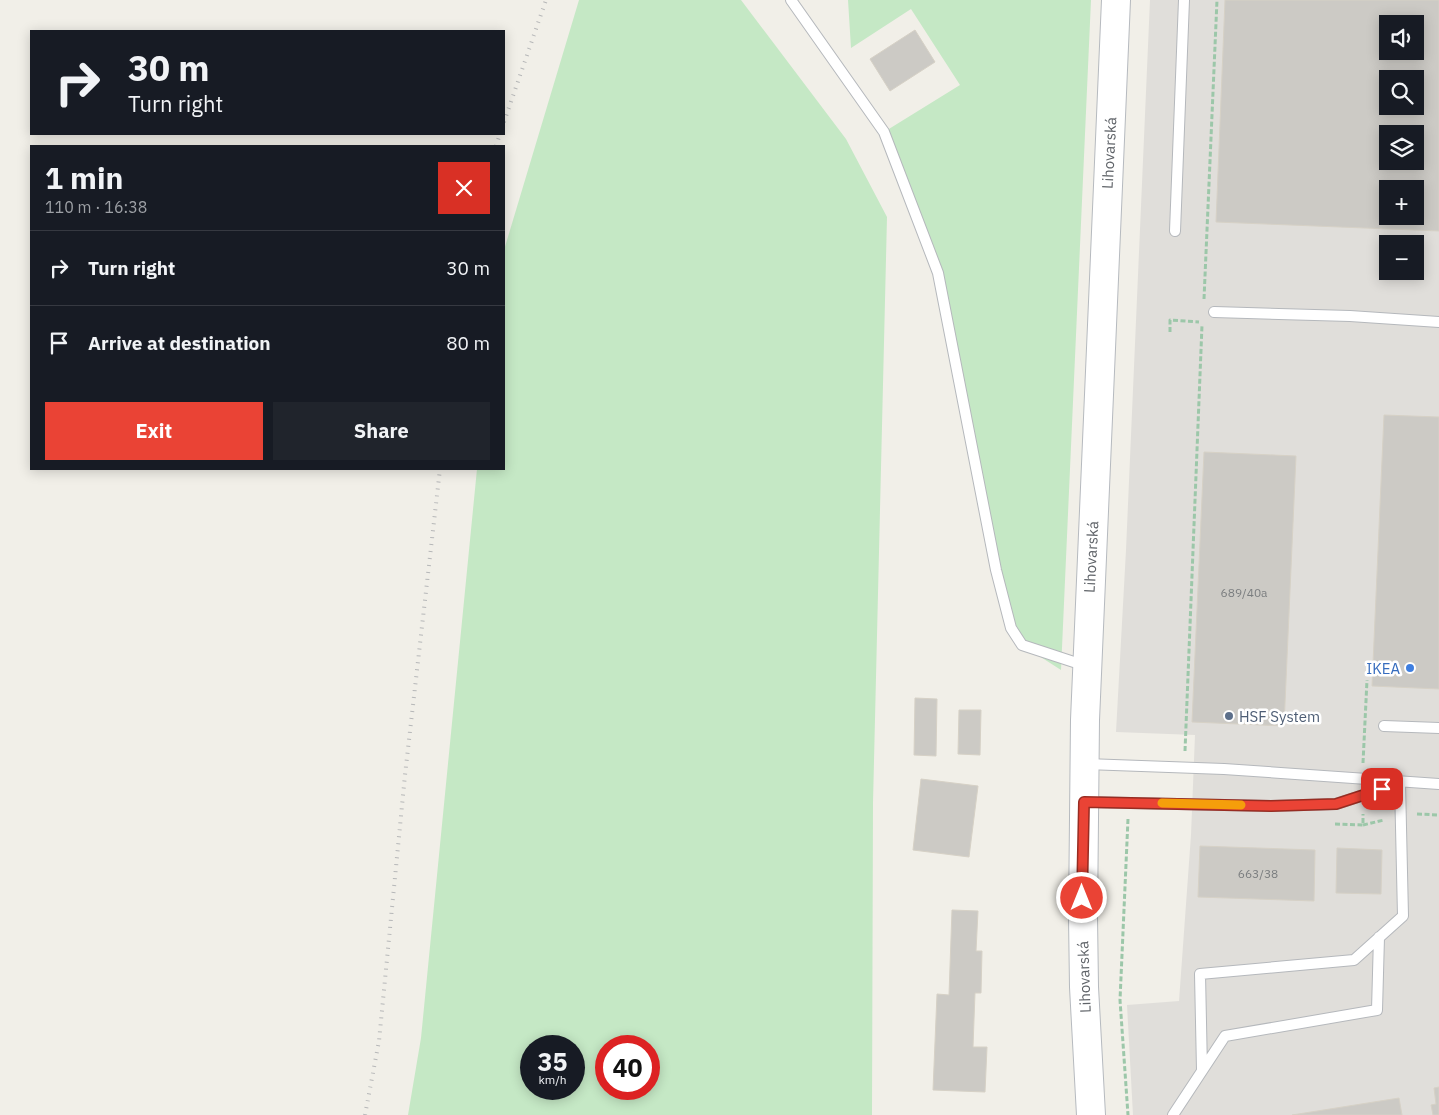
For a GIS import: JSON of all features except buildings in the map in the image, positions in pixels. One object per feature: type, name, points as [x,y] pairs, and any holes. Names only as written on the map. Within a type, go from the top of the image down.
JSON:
[{"type":"street","name":"Lihovarská","points":[[1091,1115],[1084,967],[1086,666],[1116,0]]},
{"type":"lane","points":[[791,0],[884,132],[938,273],[996,570],[1011,628],[1022,645],[1086,666]]},
{"type":"lane","points":[[1175,231],[1184,0]]},
{"type":"lane","points":[[1214,312],[1350,316],[1439,322]]},
{"type":"lane","points":[[1384,726],[1439,728]]},
{"type":"lane","points":[[1084,764],[1224,769],[1400,783],[1439,784]]},
{"type":"lane","points":[[1084,802],[1271,806],[1336,804],[1400,783]]},
{"type":"lane","points":[[1202,1070],[1200,974],[1354,960],[1403,916],[1400,783]]},
{"type":"lane","points":[[1173,1115],[1224,1036],[1377,1010],[1379,937]]},
{"type":"path","points":[[1204,301],[1217,0]]},
{"type":"path","points":[[1184,768],[1203,316]]},
{"type":"path","points":[[1170,332],[1170,320],[1202,322]]},
{"type":"path","points":[[1128,815],[1120,1000],[1128,1115]]},
{"type":"shaded area","points":[[1150,0],[1439,0],[1439,1115],[1133,1115],[1127,1005],[1179,1001],[1191,835],[1195,735],[1116,732],[1126,550]]},
{"type":"green space","points":[[579,0],[741,0],[846,139],[887,217],[873,803],[872,1115],[408,1115],[421,1038],[477,470],[505,470],[505,247]]},
{"type":"green space","points":[[848,0],[1091,0],[1061,670],[1022,645],[1011,628],[938,273],[884,132],[960,85],[911,9],[851,48]]},
{"type":"railway","points":[[505,119],[546,0]]},
{"type":"railway","points":[[496,145],[500,135]]},
{"type":"railway","points":[[365,1115],[379,1041],[405,775],[440,470]]},
{"type":"slow traffic","points":[[1162,803],[1241,805]]},
{"type":"place","name":"IKEA","points":[[1410,668]]},
{"type":"place","name":"HSF System","points":[[1229,716]]},
{"type":"route","points":[[1082,898],[1084,802],[1271,806],[1336,804],[1382,789]]}]
